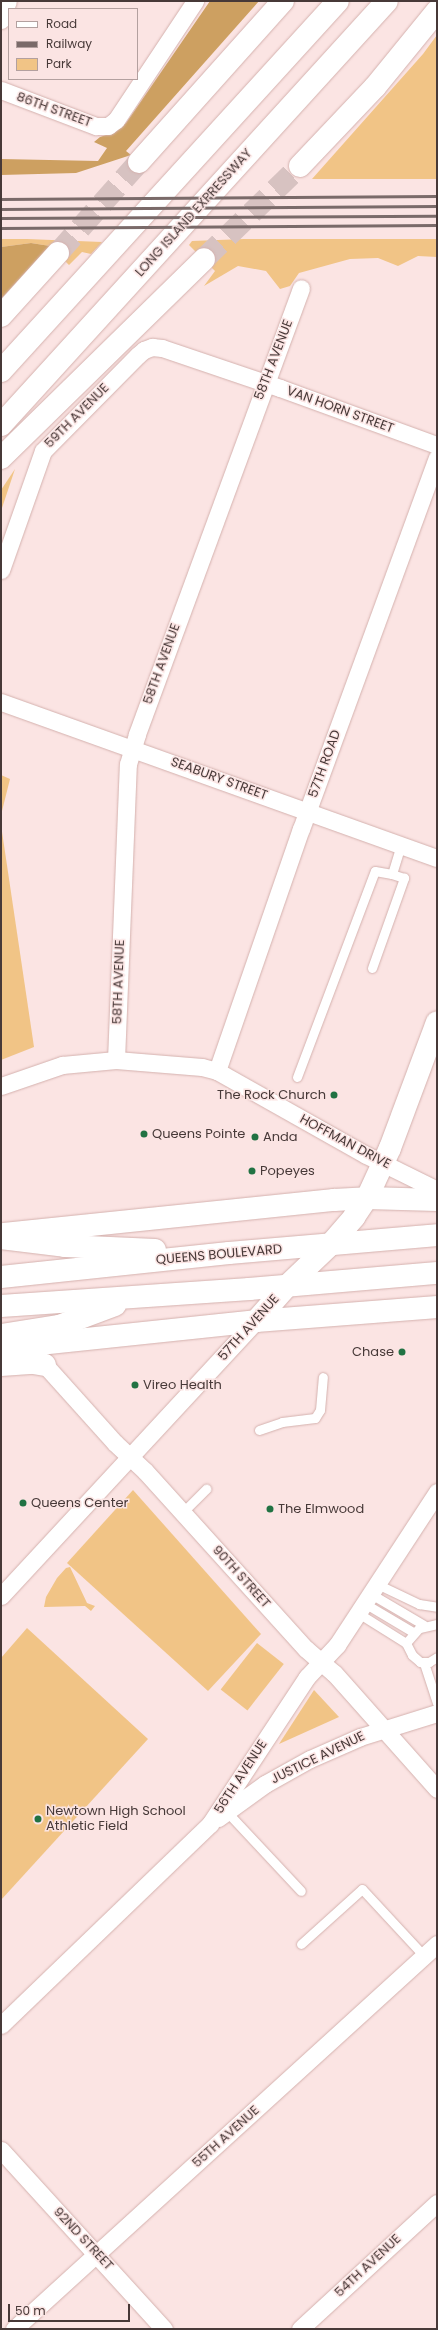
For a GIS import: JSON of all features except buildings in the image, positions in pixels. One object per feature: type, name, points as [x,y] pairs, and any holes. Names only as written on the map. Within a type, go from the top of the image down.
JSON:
[{"type":"main road","points":[[139,162],[283,1]]},
{"type":"main road","points":[[1,371],[338,1]]},
{"type":"main road","name":"LONG ISLAND EXPRESSWAY","points":[[1,425],[387,1]]},
{"type":"main road","points":[[300,166],[375,87],[437,10]]},
{"type":"main road","points":[[1,316],[58,253]]},
{"type":"main road","points":[[1,458],[59,403],[129,331],[204,259]]},
{"type":"main road","points":[[1,475],[59,403]]},
{"type":"main road","name":"57TH AVENUE","points":[[256,1321],[287,1286],[330,1245],[354,1217],[367,1198],[384,1163],[437,1022]]},
{"type":"main road","points":[[1,1234],[367,1198],[437,1200]]},
{"type":"main road","name":"QUEENS BOULEVARD","points":[[1,1277],[229,1253],[437,1235]]},
{"type":"main road","points":[[1,1238],[65,1246],[229,1253]]},
{"type":"main road","points":[[1,1306],[287,1286],[437,1273]]},
{"type":"main road","points":[[1,1335],[59,1326],[137,1297]]},
{"type":"main road","points":[[1,1348],[256,1321],[437,1307]]},
{"type":"main road","points":[[1,1365],[33,1363],[45,1365]]},
{"type":"street","points":[[1,20],[8,1]]},
{"type":"street","name":"86TH STREET","points":[[1,90],[96,126],[108,126],[116,120],[196,1]]},
{"type":"street","name":"58TH AVENUE","points":[[116,1060],[128,764],[132,749],[264,383],[301,288]]},
{"type":"street","name":"VAN HORN STREET","points":[[152,347],[162,348],[264,383],[437,445]]},
{"type":"street","name":"59TH AVENUE","points":[[1,570],[42,451],[138,355],[144,350],[152,347]]},
{"type":"street","name":"57TH ROAD","points":[[217,1071],[308,811],[437,458]]},
{"type":"street","name":"SEABURY STREET","points":[[1,702],[437,858]]},
{"type":"street","name":"HOFFMAN DRIVE","points":[[1,1086],[62,1065],[116,1060],[202,1067],[217,1071],[366,1155],[437,1190]]},
{"type":"street","name":"57TH AVENUE","points":[[1,1596],[129,1456],[256,1321]]},
{"type":"street","name":"90TH STREET","points":[[45,1365],[437,1789]]},
{"type":"street","name":"56TH AVENUE","points":[[1,2025],[210,1824],[307,1677],[338,1645],[437,1492]]},
{"type":"street","name":"JUSTICE AVENUE","points":[[210,1824],[265,1784],[292,1769],[360,1737],[437,1713]]},
{"type":"street","name":"55TH AVENUE","points":[[14,2329],[437,1944]]},
{"type":"street","name":"92ND STREET","points":[[1,2150],[164,2329]]},
{"type":"street","name":"54TH AVENUE","points":[[300,2329],[437,2203]]},
{"type":"lane","points":[[392,874],[401,845]]},
{"type":"lane","points":[[297,1077],[375,871],[404,878],[372,968]]},
{"type":"lane","points":[[259,1430],[282,1422],[315,1418],[320,1410],[322,1377]]},
{"type":"lane","points":[[182,1512],[206,1489]]},
{"type":"lane","points":[[368,1599],[437,1607]]},
{"type":"lane","points":[[368,1599],[424,1625]]},
{"type":"lane","points":[[368,1599],[413,1632]]},
{"type":"lane","points":[[368,1599],[406,1643],[416,1659],[424,1663],[437,1659]]},
{"type":"lane","points":[[406,1643],[413,1632],[424,1625],[437,1624]]},
{"type":"lane","points":[[424,1663],[437,1703]]},
{"type":"lane","points":[[227,1812],[301,1891]]},
{"type":"lane","points":[[301,1944],[362,1889],[424,1956]]},
{"type":"green space","points":[[437,35],[437,179],[312,179],[423,54]]},
{"type":"green space","points":[[1,239],[102,242],[91,254],[82,252],[69,265],[50,246],[31,243],[1,247]]},
{"type":"green space","points":[[244,239],[437,239],[437,257],[418,256],[398,266],[378,258],[350,259],[299,273],[290,286],[280,289],[266,271],[238,266],[204,286],[215,271],[189,245],[192,241]]},
{"type":"green space","points":[[15,469],[1,511],[1,490]]},
{"type":"green space","points":[[1,775],[10,779],[1,815]]},
{"type":"green space","points":[[1,825],[34,1047],[1,1060]]},
{"type":"green space","points":[[133,1490],[261,1634],[208,1691],[67,1563]]},
{"type":"green space","points":[[70,1567],[87,1603],[95,1606],[91,1611],[85,1606],[44,1607],[46,1597],[57,1578],[66,1568]]},
{"type":"green space","name":"Newtown High School Athletic Field","points":[[27,1628],[148,1739],[1,1900],[1,1658]]},
{"type":"green space","points":[[257,1643],[284,1664],[247,1710],[221,1689]]},
{"type":"green space","points":[[314,1690],[339,1717],[279,1744]]},
{"type":"shaded area","points":[[210,1],[259,1],[126,151],[131,155],[76,173],[1,175],[1,159],[98,161],[107,148],[94,142],[100,137],[115,132],[126,123]]},
{"type":"shaded area","points":[[31,243],[50,246],[1,299],[1,247]]},
{"type":"tunnel","points":[[58,253],[139,162]]},
{"type":"tunnel","points":[[204,259],[300,166]]},
{"type":"railway","points":[[1,199],[437,196]]},
{"type":"railway","points":[[1,209],[437,206]]},
{"type":"railway","points":[[1,218],[437,216]]},
{"type":"railway","points":[[1,228],[437,225]]},
{"type":"place","name":"The Rock Church","points":[[334,1095]]},
{"type":"place","name":"Queens Pointe","points":[[144,1134]]},
{"type":"place","name":"Anda","points":[[255,1137]]},
{"type":"place","name":"Popeyes","points":[[252,1171]]},
{"type":"place","name":"Chase","points":[[402,1352]]},
{"type":"place","name":"Vireo Health","points":[[135,1385]]},
{"type":"place","name":"Queens Center","points":[[23,1503]]},
{"type":"place","name":"The Elmwood","points":[[270,1509]]},
{"type":"place","name":"Newtown High School Athletic Field","points":[[38,1819]]}]
